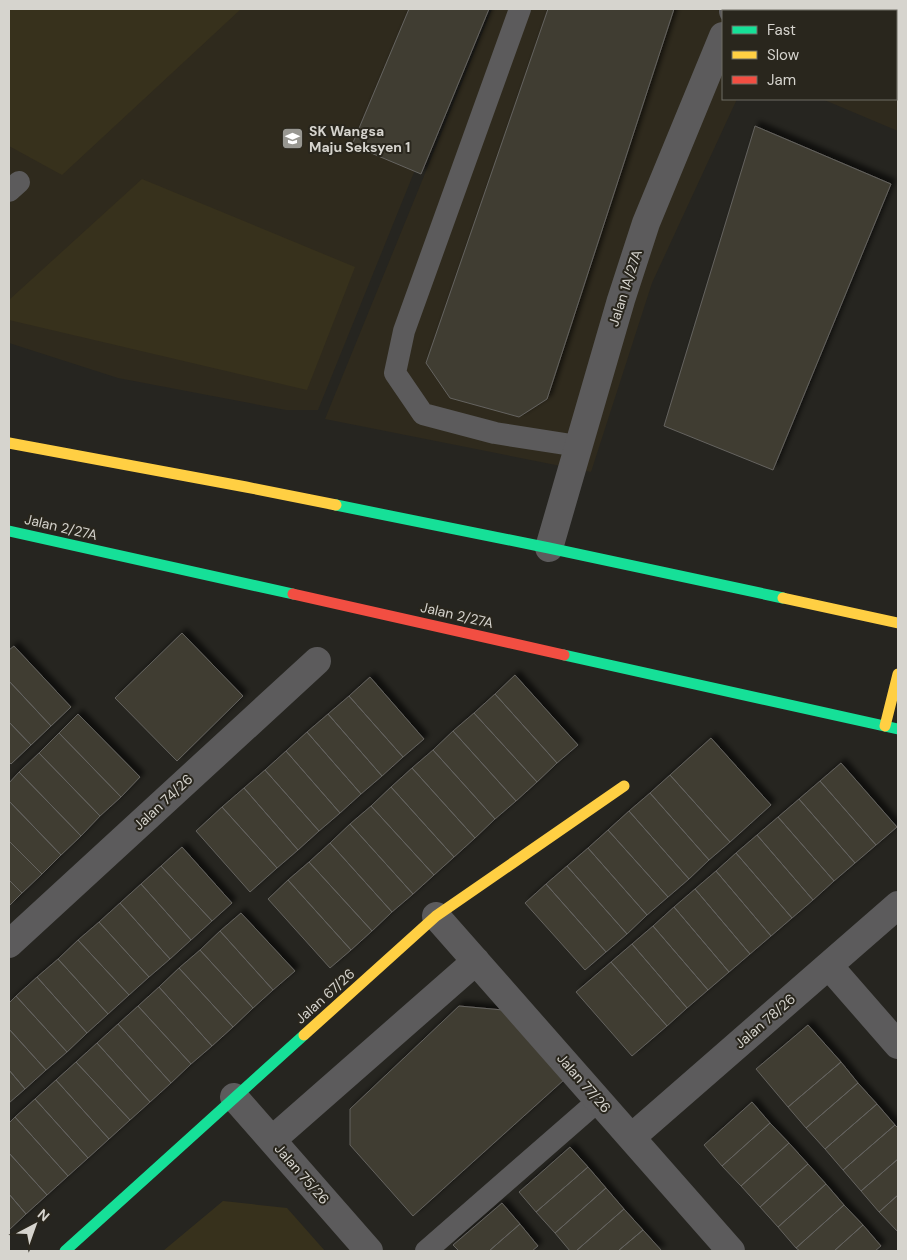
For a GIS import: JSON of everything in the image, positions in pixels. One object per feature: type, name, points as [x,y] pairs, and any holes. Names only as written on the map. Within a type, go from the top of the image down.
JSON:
[{"type":"main road","points":[[9,443],[256,489],[549,548],[898,623]]},
{"type":"main road","name":"Jalan 2/27A","points":[[9,531],[898,729]]},
{"type":"main road","points":[[885,726],[895,702],[898,674]]},
{"type":"main road","name":"Jalan 67/26","points":[[65,1251],[436,916],[624,786]]},
{"type":"street","name":"Jalan 1A/27A","points":[[549,548],[621,300],[646,223],[722,38]]},
{"type":"street","name":"Jalan 74/26","points":[[9,944],[317,661]]},
{"type":"street","name":"Jalan 78/26","points":[[632,1137],[898,905]]},
{"type":"street","name":"Jalan 77/26","points":[[436,916],[732,1251]]},
{"type":"street","points":[[272,1140],[476,961]]},
{"type":"street","points":[[829,966],[898,1045]]},
{"type":"street","name":"Jalan 75/26","points":[[234,1097],[369,1251]]},
{"type":"lane","points":[[520,9],[404,331],[395,373],[423,414],[495,433],[578,446]]},
{"type":"lane","points":[[426,1251],[599,1100]]},
{"type":"shaded area","name":"SK Wangsa Maju Seksyen 1","points":[[9,9],[480,9],[318,410],[286,410],[118,378],[9,343]]},
{"type":"shaded area","points":[[9,9],[241,9],[62,175],[9,146]]},
{"type":"shaded area","points":[[492,9],[898,9],[898,131],[824,100],[897,100],[897,10],[722,10],[722,100],[737,100],[652,283],[591,472],[325,419]]},
{"type":"shaded area","points":[[142,179],[355,267],[307,390],[9,320],[9,300]]},
{"type":"shaded area","points":[[223,1201],[287,1208],[325,1251],[163,1251]]},
{"type":"building","points":[[409,9],[489,9],[421,174],[352,145]]},
{"type":"building","points":[[548,9],[674,9],[547,399],[519,417],[450,398],[426,363]]},
{"type":"building","points":[[859,9],[860,10],[797,10]]},
{"type":"building","points":[[898,9],[898,64],[897,10],[860,10]]},
{"type":"building","points":[[897,62],[898,64],[897,92]]},
{"type":"building","points":[[755,126],[891,184],[773,470],[664,426]]},
{"type":"building","points":[[182,633],[243,696],[177,761],[115,698]]},
{"type":"building","points":[[14,646],[71,707],[51,726],[9,681],[9,650]]},
{"type":"building","points":[[515,675],[578,745],[557,763],[495,694]]},
{"type":"building","points":[[370,677],[424,739],[403,757],[349,696]]},
{"type":"building","points":[[9,681],[51,726],[31,745],[9,722]]},
{"type":"building","points":[[495,694],[557,763],[537,782],[474,713]]},
{"type":"building","points":[[349,696],[403,757],[382,776],[328,714]]},
{"type":"building","points":[[474,713],[537,782],[516,801],[453,731]]},
{"type":"building","points":[[78,714],[140,777],[121,797],[59,733]]},
{"type":"building","points":[[328,714],[382,776],[361,794],[307,732]]},
{"type":"building","points":[[9,722],[31,745],[11,764],[9,762]]},
{"type":"building","points":[[453,731],[516,801],[495,819],[433,750]]},
{"type":"building","points":[[307,732],[361,794],[340,813],[286,751]]},
{"type":"building","points":[[59,733],[121,797],[100,816],[39,753]]},
{"type":"building","points":[[711,738],[771,805],[730,842],[670,775]]},
{"type":"building","points":[[433,750],[495,819],[475,838],[412,768]]},
{"type":"building","points":[[286,751],[340,813],[319,831],[265,770]]},
{"type":"building","points":[[39,753],[100,816],[81,836],[19,772]]},
{"type":"building","points":[[841,763],[897,827],[876,845],[820,781]]},
{"type":"building","points":[[412,768],[475,838],[454,857],[391,787]]},
{"type":"building","points":[[265,770],[319,831],[298,850],[244,788]]},
{"type":"building","points":[[19,772],[81,836],[61,855],[9,801],[9,783]]},
{"type":"building","points":[[670,775],[730,842],[709,860],[650,793]]},
{"type":"building","points":[[820,781],[876,845],[855,863],[799,799]]},
{"type":"building","points":[[391,787],[454,857],[434,875],[371,806]]},
{"type":"building","points":[[244,788],[298,850],[277,868],[222,807]]},
{"type":"building","points":[[650,793],[709,860],[689,879],[629,811]]},
{"type":"building","points":[[799,799],[855,863],[834,881],[778,817]]},
{"type":"building","points":[[9,801],[61,855],[42,874],[9,841]]},
{"type":"building","points":[[371,806],[434,875],[413,894],[350,824]]},
{"type":"building","points":[[222,807],[277,868],[250,892],[196,831]]},
{"type":"building","points":[[629,811],[689,879],[668,897],[608,830]]},
{"type":"building","points":[[778,817],[834,881],[813,900],[757,835]]},
{"type":"building","points":[[350,824],[413,894],[392,912],[330,843]]},
{"type":"building","points":[[608,830],[668,897],[647,915],[588,848]]},
{"type":"building","points":[[757,835],[813,900],[792,918],[736,853]]},
{"type":"building","points":[[9,841],[42,874],[22,893],[9,880]]},
{"type":"building","points":[[330,843],[392,912],[372,931],[309,862]]},
{"type":"building","points":[[182,847],[232,903],[212,921],[161,866]]},
{"type":"building","points":[[588,848],[647,915],[627,934],[567,866]]},
{"type":"building","points":[[736,853],[792,918],[771,936],[716,871]]},
{"type":"building","points":[[309,862],[372,931],[351,950],[288,880]]},
{"type":"building","points":[[161,866],[212,921],[191,940],[141,884]]},
{"type":"building","points":[[567,866],[627,934],[606,952],[546,884]]},
{"type":"building","points":[[716,871],[771,936],[750,954],[695,889]]},
{"type":"building","points":[[9,880],[22,893],[9,906]]},
{"type":"building","points":[[288,880],[351,950],[330,968],[268,899]]},
{"type":"building","points":[[141,884],[191,940],[170,959],[120,903]]},
{"type":"building","points":[[546,884],[606,952],[585,970],[525,903]]},
{"type":"building","points":[[695,889],[750,954],[729,972],[674,907]]},
{"type":"building","points":[[120,903],[170,959],[149,977],[99,922]]},
{"type":"building","points":[[674,907],[729,972],[708,990],[653,926]]},
{"type":"building","points":[[241,913],[295,971],[273,990],[220,931]]},
{"type":"building","points":[[99,922],[149,977],[129,995],[78,940]]},
{"type":"building","points":[[653,926],[708,990],[687,1008],[632,944]]},
{"type":"building","points":[[220,931],[273,990],[253,1008],[200,950]]},
{"type":"building","points":[[78,940],[129,995],[108,1014],[58,959]]},
{"type":"building","points":[[632,944],[687,1008],[667,1026],[611,962]]},
{"type":"building","points":[[200,950],[253,1008],[233,1027],[179,968]]},
{"type":"building","points":[[58,959],[108,1014],[87,1033],[37,977]]},
{"type":"building","points":[[611,962],[667,1026],[632,1056],[576,992]]},
{"type":"building","points":[[179,968],[233,1027],[212,1046],[159,987]]},
{"type":"building","points":[[37,977],[87,1033],[67,1052],[16,996]]},
{"type":"building","points":[[159,987],[212,1046],[191,1064],[138,1006]]},
{"type":"building","points":[[16,996],[67,1052],[46,1070],[9,1029],[9,1003]]},
{"type":"building","points":[[138,1006],[191,1064],[171,1083],[118,1024]]},
{"type":"building","points":[[459,1006],[503,1010],[565,1079],[413,1216],[350,1145],[350,1109]]},
{"type":"building","points":[[118,1024],[171,1083],[150,1102],[97,1043]]},
{"type":"building","points":[[808,1025],[841,1062],[788,1107],[756,1069]]},
{"type":"building","points":[[9,1029],[46,1070],[25,1089],[9,1070]]},
{"type":"building","points":[[97,1043],[150,1102],[130,1120],[76,1062]]},
{"type":"building","points":[[76,1062],[130,1120],[109,1139],[56,1080]]},
{"type":"building","points":[[841,1062],[858,1083],[806,1128],[788,1107]]},
{"type":"building","points":[[9,1070],[25,1089],[9,1103]]},
{"type":"building","points":[[56,1080],[109,1139],[88,1158],[35,1099]]},
{"type":"building","points":[[858,1083],[877,1104],[825,1149],[806,1128]]},
{"type":"building","points":[[35,1099],[88,1158],[68,1176],[15,1117]]},
{"type":"building","points":[[752,1102],[770,1123],[722,1166],[704,1145]]},
{"type":"building","points":[[877,1104],[895,1125],[843,1170],[825,1149]]},
{"type":"building","points":[[15,1117],[68,1176],[47,1195],[9,1153],[9,1123]]},
{"type":"building","points":[[770,1123],[789,1143],[741,1186],[722,1166]]},
{"type":"building","points":[[895,1125],[898,1128],[898,1159],[861,1191],[843,1170]]},
{"type":"building","points":[[789,1143],[808,1164],[760,1207],[741,1186]]},
{"type":"building","points":[[570,1147],[588,1167],[536,1212],[519,1192]]},
{"type":"building","points":[[9,1153],[47,1195],[26,1214],[9,1194]]},
{"type":"building","points":[[898,1159],[898,1195],[879,1212],[861,1191]]},
{"type":"building","points":[[808,1164],[826,1184],[778,1227],[760,1207]]},
{"type":"building","points":[[588,1167],[606,1188],[555,1233],[536,1212]]},
{"type":"building","points":[[826,1184],[844,1205],[796,1248],[778,1227]]},
{"type":"building","points":[[606,1188],[624,1209],[576,1251],[570,1251],[555,1233]]},
{"type":"building","points":[[9,1194],[26,1214],[9,1230]]},
{"type":"building","points":[[898,1195],[898,1232],[879,1212]]},
{"type":"building","points":[[502,1203],[520,1224],[489,1251],[459,1251],[453,1245]]},
{"type":"building","points":[[844,1205],[863,1225],[834,1251],[800,1251],[796,1248]]},
{"type":"building","points":[[624,1209],[643,1230],[618,1251],[576,1251]]},
{"type":"building","points":[[520,1224],[538,1246],[532,1251],[489,1251]]},
{"type":"building","points":[[863,1225],[881,1246],[875,1251],[834,1251]]},
{"type":"building","points":[[643,1230],[661,1250],[618,1251]]},
{"type":"traffic: fast","points":[[336,505],[783,598]]},
{"type":"traffic: fast","points":[[9,531],[293,594]]},
{"type":"traffic: fast","points":[[564,655],[898,729]]},
{"type":"traffic: fast","points":[[65,1251],[304,1035]]},
{"type":"traffic: slow","points":[[9,443],[336,505]]},
{"type":"traffic: slow","points":[[783,598],[898,623]]},
{"type":"traffic: slow","points":[[885,726],[898,674]]},
{"type":"traffic: slow","points":[[304,1035],[436,916],[624,786]]},
{"type":"traffic: jam","points":[[293,594],[564,655]]},
{"type":"place","name":"SK Wangsa Maju Seksyen 1","points":[[293,139]]}]
